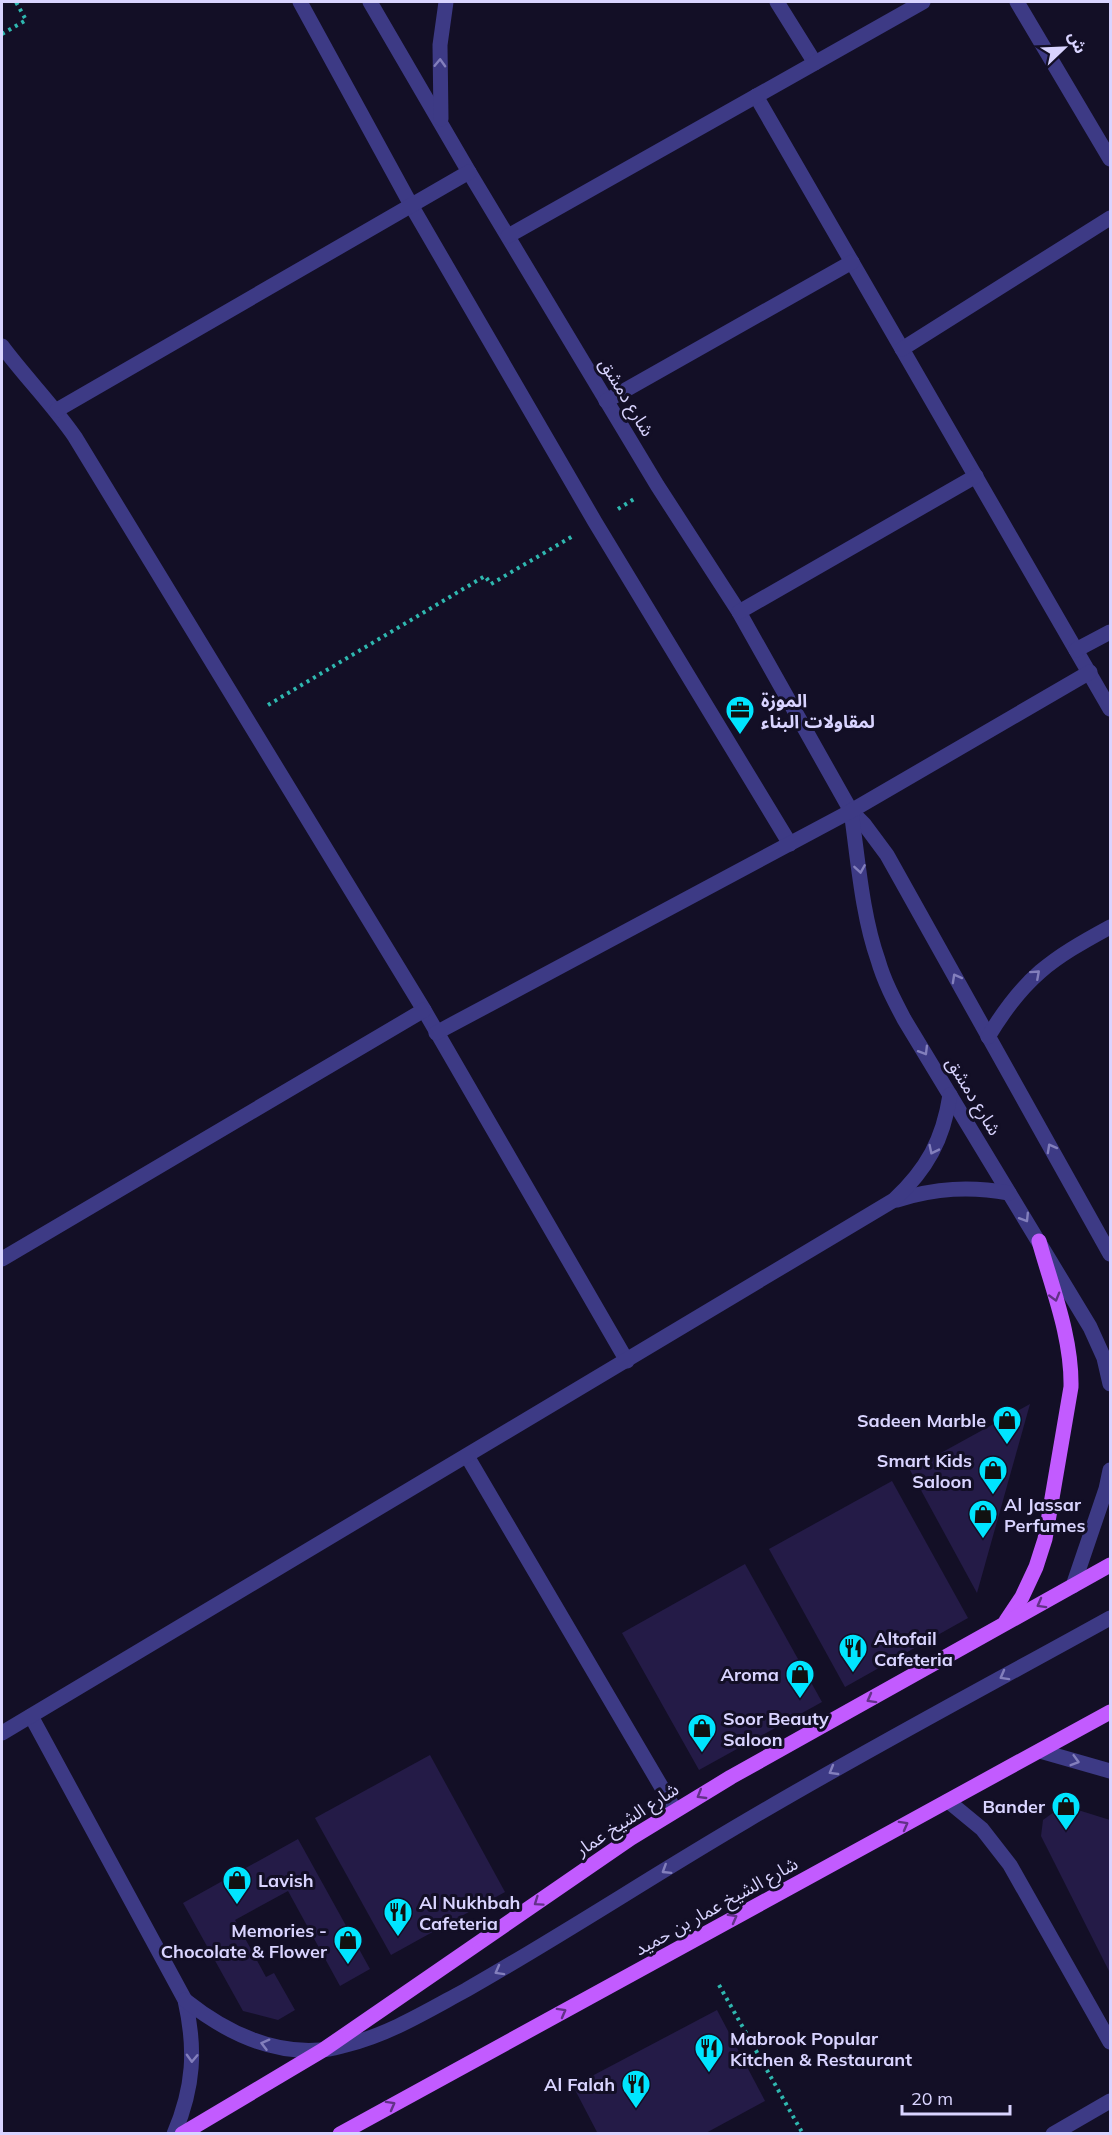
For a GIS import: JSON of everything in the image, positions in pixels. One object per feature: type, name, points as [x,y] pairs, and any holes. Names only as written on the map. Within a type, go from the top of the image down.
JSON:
[{"type":"main road","points":[[1004,1624],[1022,1597],[1036,1567],[1045,1539],[1071,1387],[1071,1365],[1066,1335],[1039,1241]]},
{"type":"main road","name":"شارع الشيخ عمار","points":[[182,2133],[322,2050],[675,1810],[1110,1565]]},
{"type":"main road","name":"شارع الشيخ عمار بن حميد","points":[[340,2133],[1110,1713]]},
{"type":"street","points":[[300,2],[411,205],[595,522],[790,844]]},
{"type":"street","name":"شارع دمشق","points":[[370,2],[606,401],[739,612],[850,811],[871,831],[887,855],[988,1037],[1104,1232],[1110,1254]]},
{"type":"street","points":[[441,122],[440,45],[446,2]]},
{"type":"street","points":[[777,2],[815,63]]},
{"type":"street","points":[[508,236],[923,2]]},
{"type":"street","points":[[1017,2],[1110,159]]},
{"type":"street","points":[[756,96],[1110,709]]},
{"type":"street","points":[[57,411],[469,172]]},
{"type":"street","points":[[902,349],[1110,218]]},
{"type":"street","points":[[606,401],[852,262]]},
{"type":"street","points":[[2,346],[57,411],[75,437],[424,1010],[627,1361]]},
{"type":"street","points":[[739,612],[976,476]]},
{"type":"street","points":[[1076,650],[1110,632]]},
{"type":"street","points":[[436,1033],[850,811],[1090,672]]},
{"type":"street","name":"شارع دمشق","points":[[850,811],[868,926],[877,960],[904,1019],[1090,1327],[1104,1358],[1110,1384]]},
{"type":"street","points":[[988,1037],[1005,1009],[1025,984],[1046,965],[1110,927]]},
{"type":"street","points":[[3,1254],[424,1010]]},
{"type":"street","points":[[2,1733],[894,1200],[912,1184],[927,1164],[946,1119],[950,1095]]},
{"type":"street","points":[[894,1200],[951,1189],[986,1189],[1009,1193]]},
{"type":"street","points":[[467,1456],[675,1810]]},
{"type":"street","points":[[1072,1587],[1106,1489],[1110,1470]]},
{"type":"street","points":[[185,2000],[217,2024],[256,2042],[300,2050],[322,2050],[367,2039],[404,2024],[527,1956],[808,1785],[1110,1618]]},
{"type":"street","points":[[31,1716],[185,2000],[192,2030],[190,2087],[174,2133]]},
{"type":"street","points":[[1040,1750],[1110,1771]]},
{"type":"street","points":[[948,1801],[982,1829],[1010,1865],[1109,2036]]},
{"type":"street","points":[[1053,2133],[1110,2101]]},
{"type":"path","points":[[2,33],[26,20],[16,2]]},
{"type":"path","points":[[246,718],[485,576],[491,584],[657,485]]},
{"type":"path","points":[[719,1985],[803,2133]]},
{"type":"building","points":[[1030,1404],[977,1593],[910,1470]]},
{"type":"building","points":[[892,1481],[968,1618],[845,1687],[769,1549]]},
{"type":"building","points":[[745,1564],[822,1702],[699,1770],[622,1633]]},
{"type":"building","points":[[430,1755],[505,1892],[391,1955],[315,1818]]},
{"type":"building","points":[[1063,1809],[1078,1810],[1110,1820],[1110,1973],[1041,1836],[1043,1820]]},
{"type":"building","points":[[298,1839],[370,1969],[340,1986],[288,1891],[235,1920],[266,1977],[274,1973],[295,2010],[278,2020],[243,2011],[183,1903]]},
{"type":"building","points":[[717,2010],[765,2101],[704,2134],[598,2134],[573,2086]]},
{"type":"place","name":"الموزة لمقاولات البناء","points":[[740,736]]},
{"type":"place","name":"Sadeen Marble","points":[[1007,1446]]},
{"type":"place","name":"Smart Kids Saloon","points":[[993,1496]]},
{"type":"place","name":"Al Jassar Perfumes","points":[[983,1540]]},
{"type":"place","name":"Altofail Cafeteria","points":[[853,1674]]},
{"type":"place","name":"Aroma","points":[[800,1700]]},
{"type":"place","name":"Soor Beauty Saloon","points":[[702,1754]]},
{"type":"place","name":"Bander","points":[[1066,1832]]},
{"type":"place","name":"Lavish","points":[[237,1906]]},
{"type":"place","name":"Al Nukhbah Cafeteria","points":[[398,1938]]},
{"type":"place","name":"Memories - Chocolate & Flower","points":[[348,1966]]},
{"type":"place","name":"Mabrook Popular Kitchen & Restaurant","points":[[709,2074]]},
{"type":"place","name":"Al Falah","points":[[636,2110]]}]
